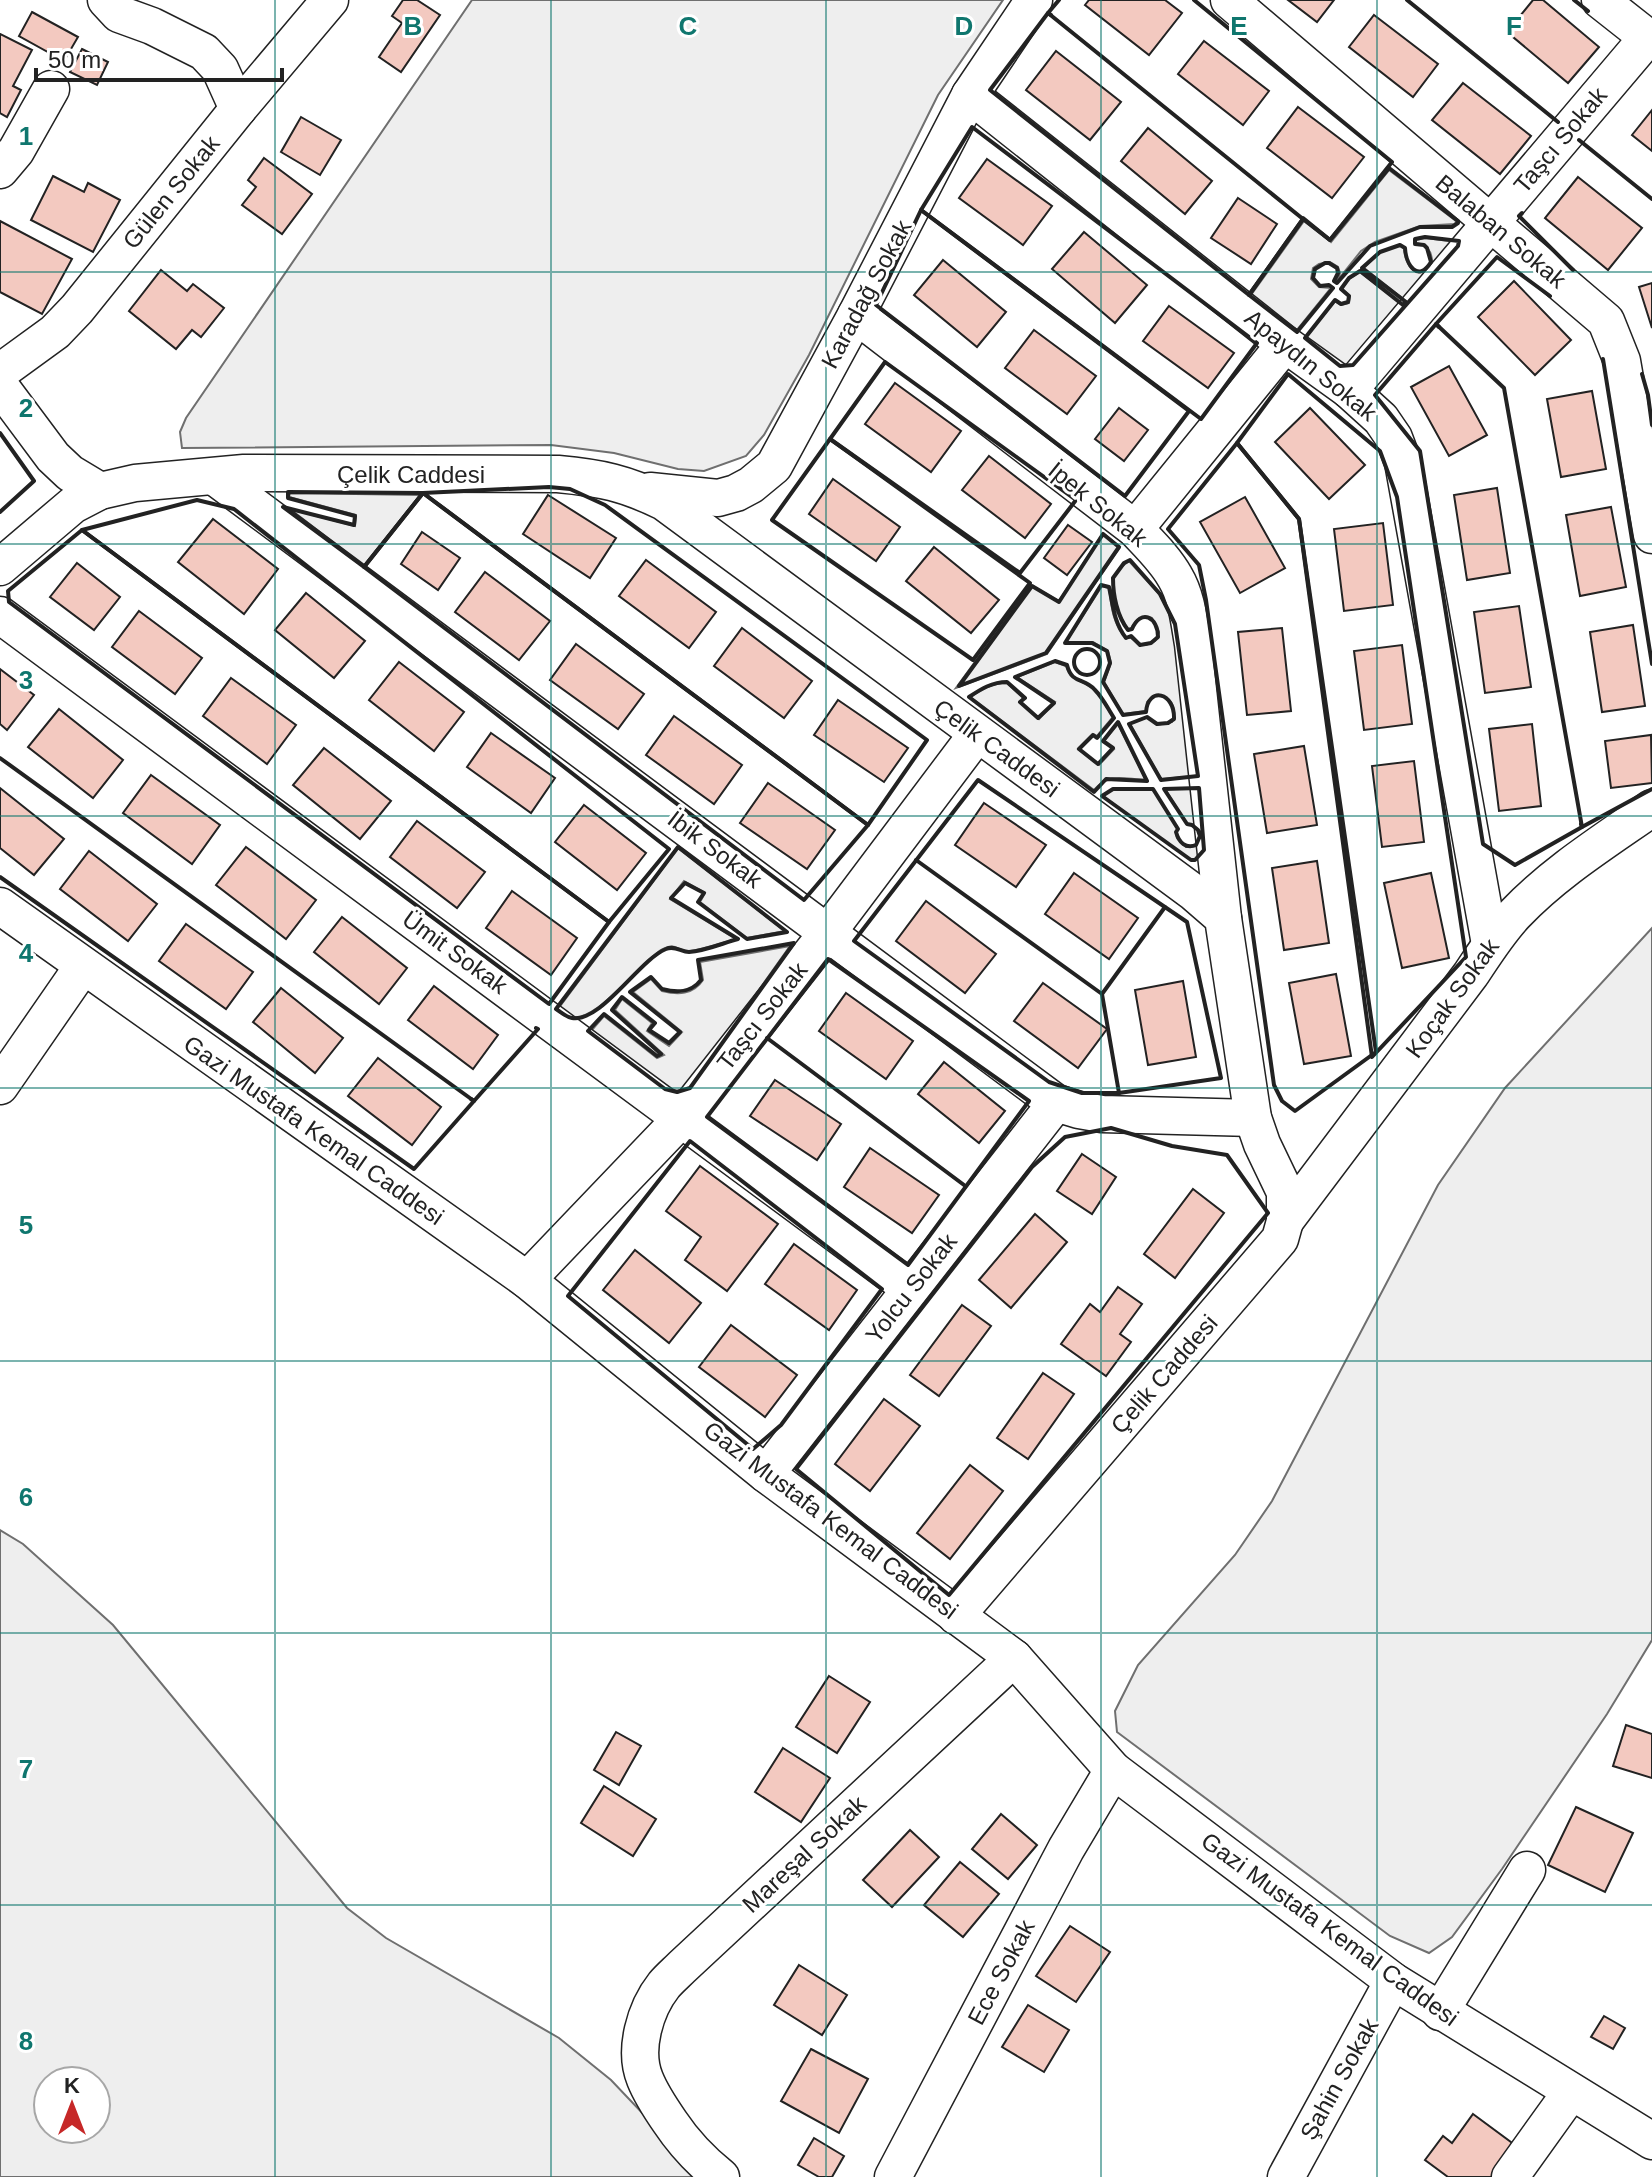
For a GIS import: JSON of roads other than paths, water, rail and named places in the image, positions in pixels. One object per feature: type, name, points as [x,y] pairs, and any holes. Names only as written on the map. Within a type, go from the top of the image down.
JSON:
[{"type":"street","points":[[106,0],[119,14],[152,26],[204,52],[220,69],[238,109]]},
{"type":"street","name":"Gülen Sokak","points":[[0,372],[55,332],[77,309],[330,0]]},
{"type":"street","name":"Karadağ Sokak","points":[[640,490],[718,498],[736,493],[764,477],[774,466],[970,95],[1034,0]]},
{"type":"street","name":"Balaban Sokak","points":[[1229,0],[1606,321],[1622,361],[1652,535]]},
{"type":"street","points":[[1600,0],[1650,39]]},
{"type":"street","name":"Taşcı Sokak","points":[[1349,390],[1650,39]]},
{"type":"street","points":[[0,170],[16,151],[51,89]]},
{"type":"street","name":"Apaydın Sokak","points":[[970,95],[1285,344],[1349,390],[1381,419],[1394,438],[1403,462],[1490,944]]},
{"type":"street","name":"İpek Sokak","points":[[856,315],[1135,529],[1162,557],[1176,579],[1185,602],[1193,644],[1223,918]]},
{"type":"street","points":[[1135,529],[1285,344]]},
{"type":"street","points":[[0,386],[53,457],[70,473],[100,491]]},
{"type":"street","name":"Çelik Caddesi","points":[[0,567],[73,505],[100,491],[135,483],[244,473],[558,474],[599,478],[640,490],[664,502],[1193,892],[1223,918]]},
{"type":"street","name":"İbik Sokak","points":[[215,477],[1056,1103],[1102,1114],[1253,1118]]},
{"type":"street","name":"Ümit Sokak","points":[[0,615],[910,1288]]},
{"type":"street","name":"Taşcı Sokak","points":[[527,1280],[681,1119],[828,932],[977,734]]},
{"type":"street","name":"Koçak Sokak","points":[[1285,1221],[1515,914],[1567,867],[1652,808]]},
{"type":"street","name":"Gazi Mustafa Kemal Caddesi","points":[[0,906],[527,1280],[766,1474],[1014,1658],[1113,1770],[1393,1981],[1652,2141]]},
{"type":"street","points":[[1223,918],[1253,1118],[1285,1192],[1285,1221]]},
{"type":"street","points":[[0,1086],[83,966]]},
{"type":"street","name":"Yolcu Sokak","points":[[766,1474],[1056,1103]]},
{"type":"street","name":"Çelik Caddesi","points":[[956,1616],[1280,1239],[1285,1221]]},
{"type":"street","name":"Mareşal Sokak","points":[[721,2177],[684,2142],[643,2076],[642,2031],[651,2007],[664,1986],[1014,1658]]},
{"type":"street","name":"Ece Sokak","points":[[893,2177],[1066,1849],[1113,1770]]},
{"type":"street","points":[[1440,2012],[1527,1870]]},
{"type":"street","name":"Şahin Sokak","points":[[1286,2177],[1393,1981]]},
{"type":"street","points":[[1510,2177],[1571,2092]]}]
